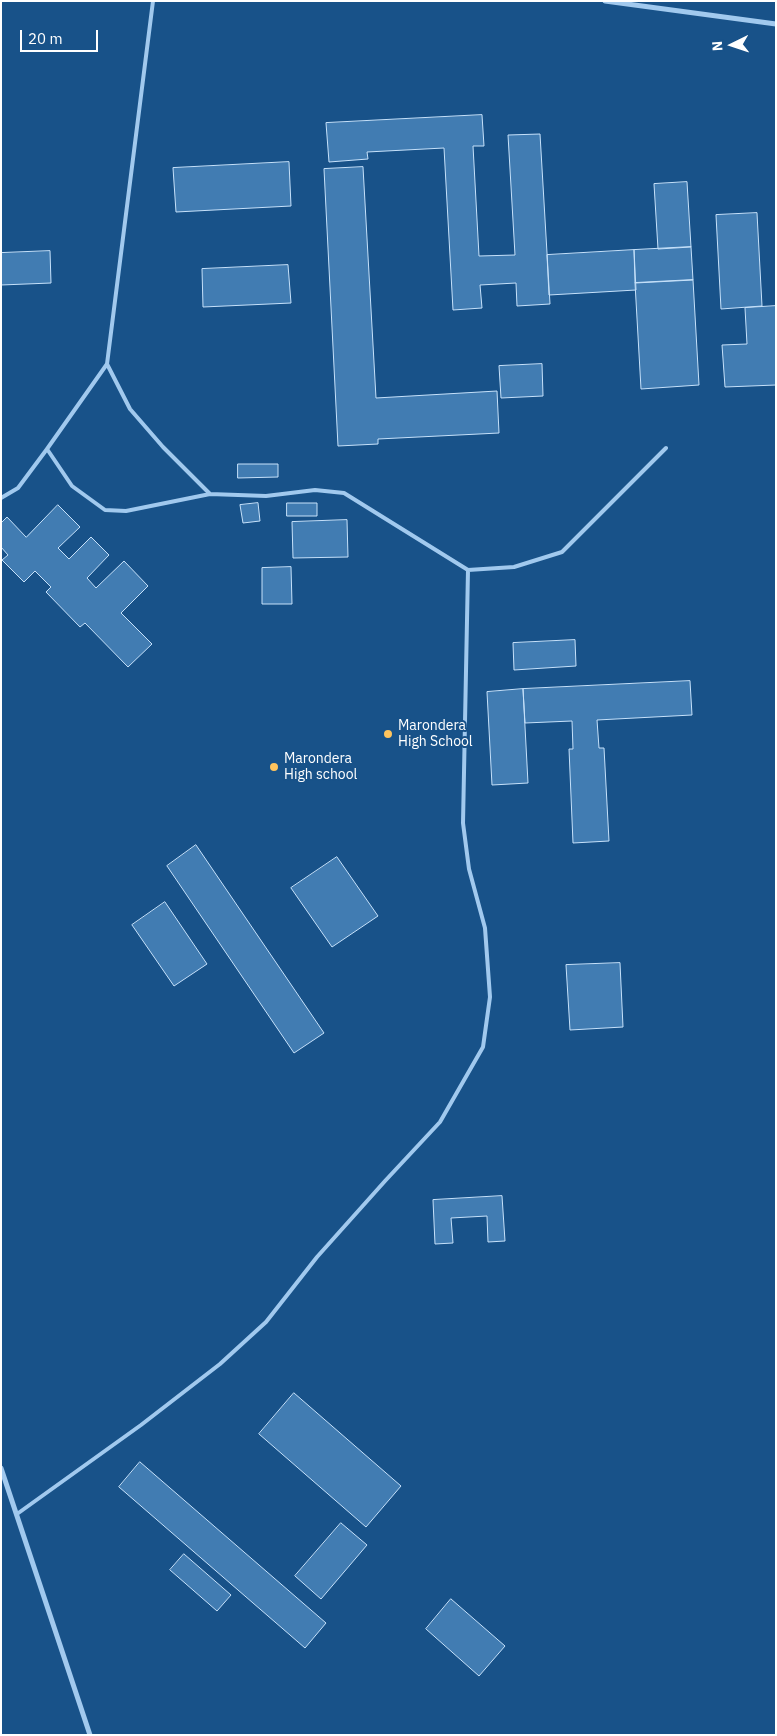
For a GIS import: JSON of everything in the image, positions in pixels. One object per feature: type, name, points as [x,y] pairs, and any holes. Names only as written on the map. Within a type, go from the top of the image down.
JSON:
[{"type":"street","points":[[605,1],[776,24]]},
{"type":"street","points":[[1,1468],[90,1735]]},
{"type":"lane","points":[[1,498],[18,488],[107,364],[153,1]]},
{"type":"lane","points":[[107,364],[130,409],[163,447],[210,494]]},
{"type":"lane","points":[[47,450],[72,486],[105,510],[126,511],[210,494],[266,496],[315,490],[344,493],[468,570],[514,567],[562,552],[666,448]]},
{"type":"lane","points":[[16,1514],[141,1424],[220,1364],[266,1322],[317,1258],[440,1122],[483,1048],[490,997],[486,928],[469,869],[463,823],[468,570]]},
{"type":"building","points":[[482,115],[484,146],[473,146],[479,256],[515,255],[508,135],[540,134],[550,304],[517,306],[516,283],[480,285],[482,308],[453,310],[444,148],[367,152],[368,159],[329,162],[326,123]]},
{"type":"building","points":[[289,162],[291,206],[176,212],[173,168]]},
{"type":"building","points":[[363,167],[376,398],[497,391],[499,433],[378,439],[378,444],[338,446],[324,169]]},
{"type":"building","points":[[687,182],[691,247],[658,249],[654,184]]},
{"type":"building","points":[[757,213],[762,306],[721,309],[716,215]]},
{"type":"building","points":[[691,247],[693,280],[635,283],[634,250]]},
{"type":"building","points":[[634,250],[636,290],[549,295],[547,255]]},
{"type":"building","points":[[50,251],[51,283],[1,285],[1,253]]},
{"type":"building","points":[[288,265],[291,303],[203,307],[202,269]]},
{"type":"building","points":[[693,280],[699,385],[641,389],[635,283]]},
{"type":"building","points":[[776,306],[776,385],[725,387],[722,345],[747,344],[745,308]]},
{"type":"building","points":[[542,364],[543,396],[501,398],[499,366]]},
{"type":"building","points":[[238,464],[278,464],[278,477],[238,478]]},
{"type":"building","points":[[258,503],[260,521],[243,523],[240,505]]},
{"type":"building","points":[[287,503],[317,503],[317,516],[287,516]]},
{"type":"building","points":[[58,505],[80,527],[58,548],[69,559],[91,537],[109,555],[87,578],[96,588],[124,561],[148,586],[121,613],[152,644],[128,667],[85,623],[80,627],[46,592],[51,587],[35,571],[24,582],[2,560],[8,555],[1,547],[1,523],[7,517],[26,537]]},
{"type":"building","points":[[347,520],[348,557],[293,558],[292,522]]},
{"type":"building","points":[[291,567],[292,604],[262,604],[262,568]]},
{"type":"building","points":[[575,640],[576,666],[514,670],[513,643]]},
{"type":"building","points":[[690,681],[692,715],[597,720],[599,748],[604,748],[609,841],[573,843],[569,749],[573,749],[572,721],[525,723],[523,689]]},
{"type":"building","points":[[523,689],[528,783],[492,785],[487,692]]},
{"type":"building","points":[[196,845],[324,1033],[294,1053],[167,866]]},
{"type":"building","points":[[337,857],[378,916],[332,947],[291,888]]},
{"type":"building","points":[[165,902],[207,964],[174,986],[132,925]]},
{"type":"building","points":[[620,963],[623,1027],[570,1030],[566,965]]},
{"type":"building","points":[[502,1196],[505,1241],[488,1242],[487,1216],[451,1218],[453,1243],[435,1244],[433,1200]]},
{"type":"building","points":[[294,1393],[401,1486],[366,1527],[259,1434]]},
{"type":"building","points":[[140,1462],[326,1623],[305,1648],[119,1487]]},
{"type":"building","points":[[341,1523],[367,1545],[321,1599],[295,1576]]},
{"type":"building","points":[[184,1554],[231,1595],[217,1611],[170,1570]]},
{"type":"building","points":[[451,1599],[505,1646],[479,1676],[426,1629]]},
{"type":"place","name":"Marondera High School","points":[[388,734]]},
{"type":"place","name":"Marondera High school","points":[[274,767]]}]
